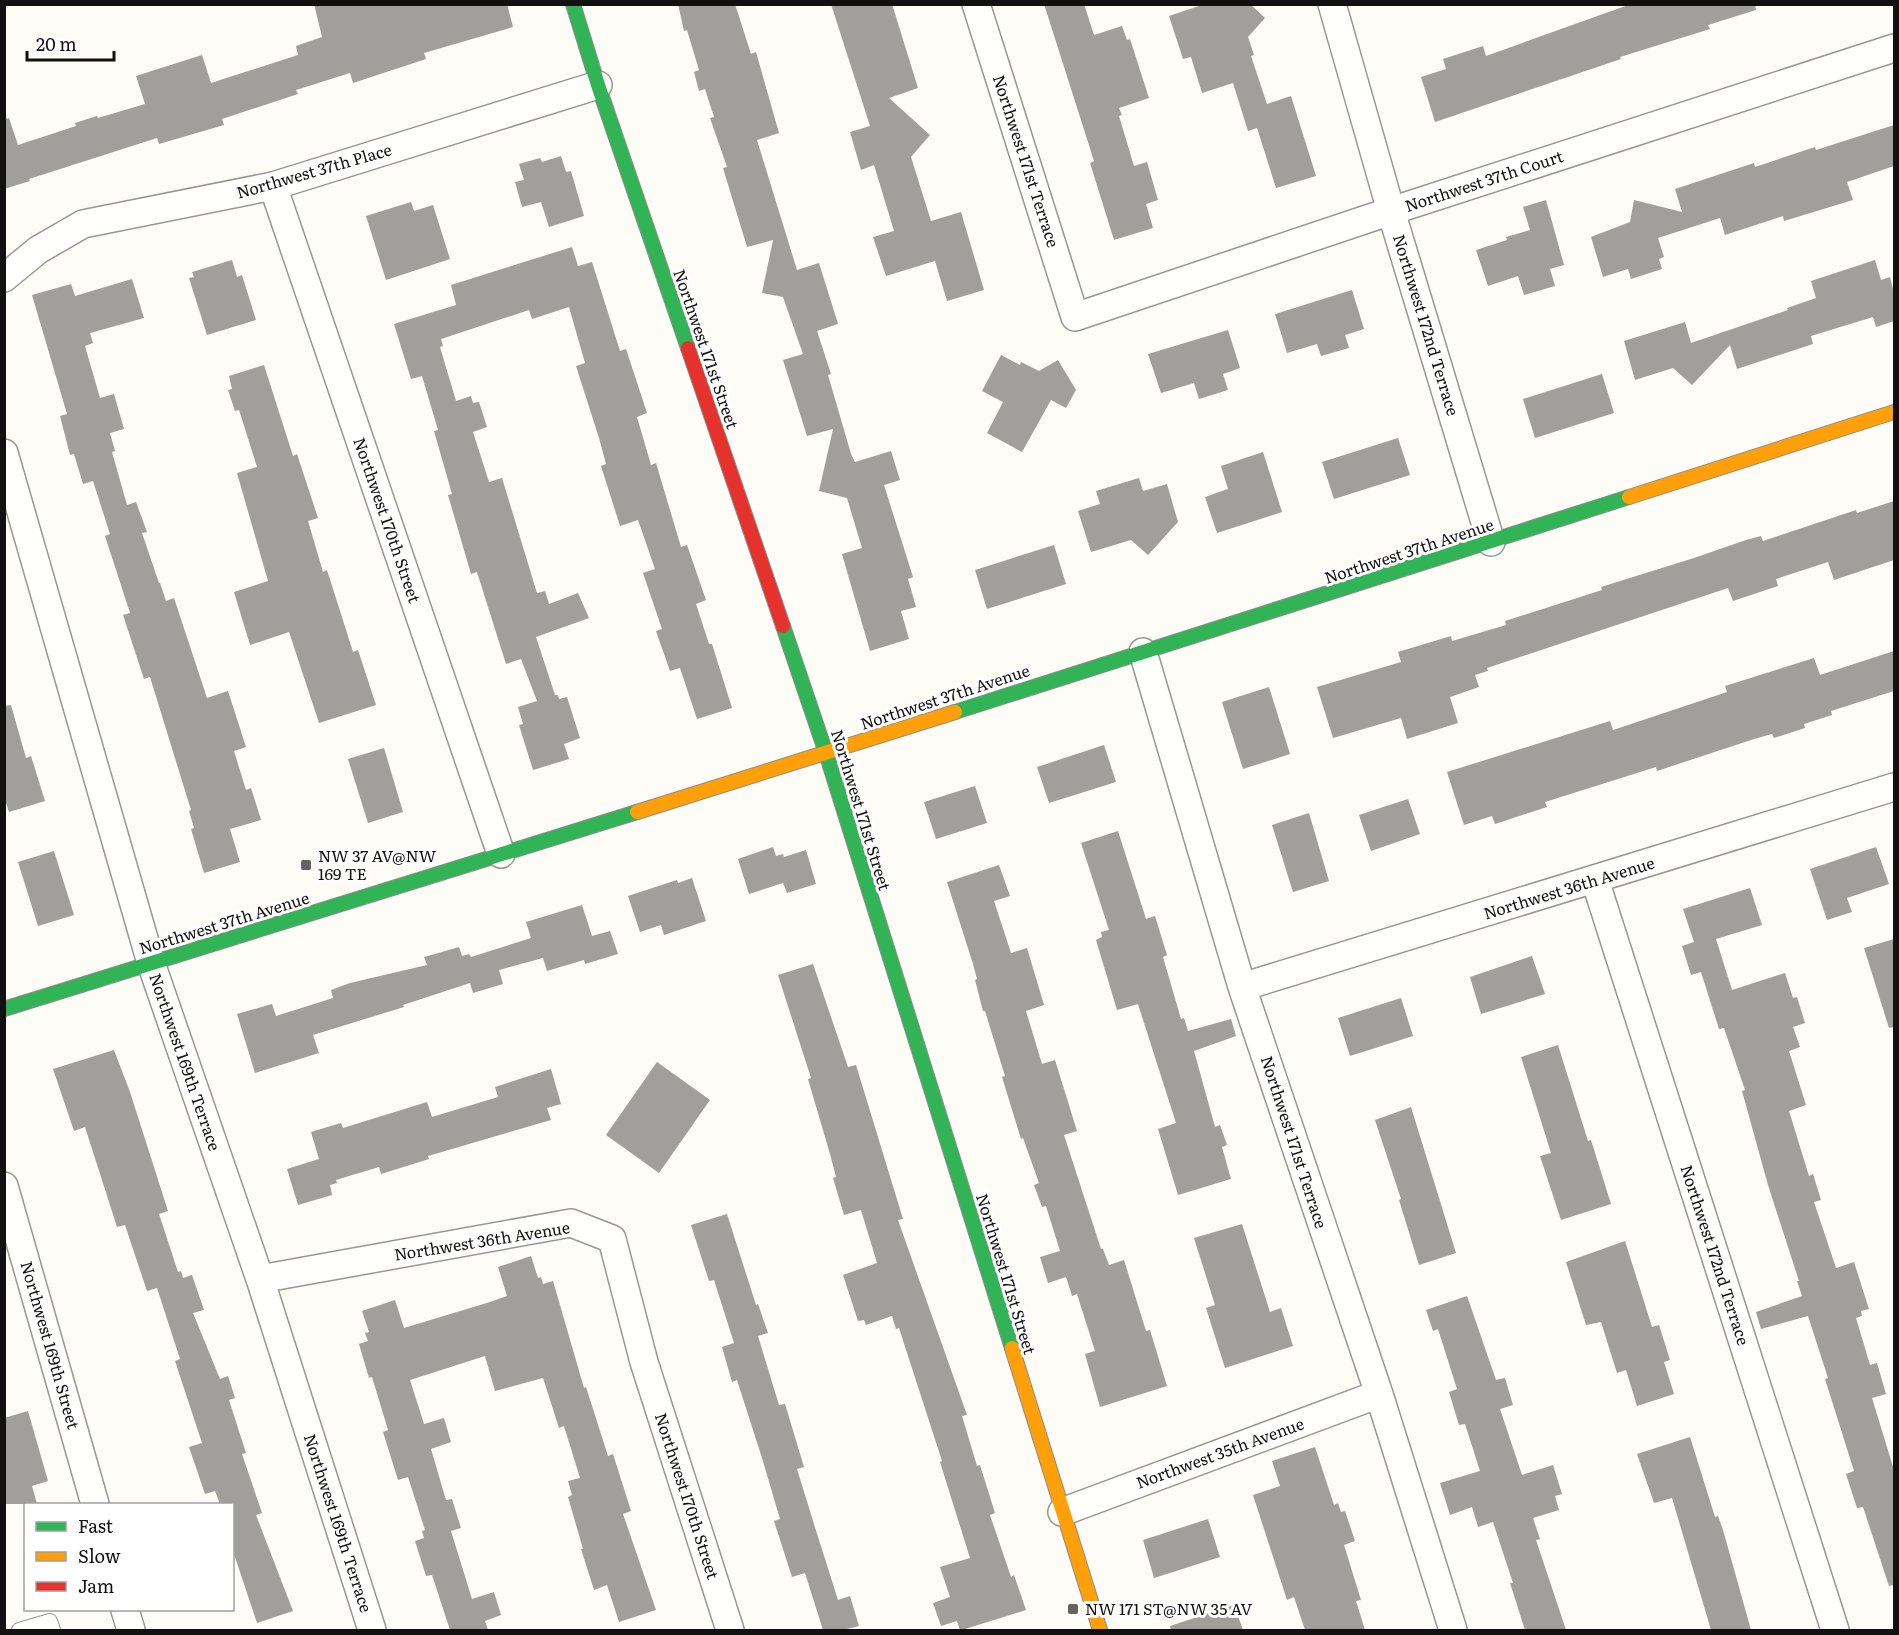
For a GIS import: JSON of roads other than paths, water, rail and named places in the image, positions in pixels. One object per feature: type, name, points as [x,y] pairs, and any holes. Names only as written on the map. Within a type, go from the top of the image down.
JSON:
[{"type":"main road","name":"Northwest 171st Street","points":[[573,4],[598,85],[826,753],[1100,1630]]},
{"type":"main road","name":"Northwest 37th Avenue","points":[[4,1009],[826,753],[1894,412]]},
{"type":"street","name":"Northwest 171st Terrace","points":[[976,4],[1075,317]]},
{"type":"street","name":"Northwest 172nd Terrace","points":[[1332,4],[1391,211],[1491,542]]},
{"type":"street","name":"Northwest 37th Court","points":[[1075,317],[1391,211],[1894,48]]},
{"type":"street","name":"Northwest 37th Place","points":[[4,278],[38,250],[83,224],[273,186],[598,85]]},
{"type":"street","name":"Northwest 170th Street","points":[[273,186],[501,854]]},
{"type":"street","name":"Northwest 169th Terrace","points":[[4,453],[151,963],[260,1279],[372,1630]]},
{"type":"street","name":"Northwest 171st Terrace","points":[[1143,652],[1242,987],[1379,1394],[1453,1630]]},
{"type":"street","name":"Northwest 36th Avenue","points":[[1242,987],[1894,787]]},
{"type":"street","name":"Northwest 172nd Terrace","points":[[1595,880],[1836,1630]]},
{"type":"street","name":"Northwest 169th Street","points":[[4,1186],[95,1503]]},
{"type":"street","name":"Northwest 36th Avenue","points":[[260,1279],[571,1223],[612,1239],[644,1362]]},
{"type":"street","name":"Northwest 170th Street","points":[[644,1362],[730,1630]]},
{"type":"street","name":"Northwest 35th Avenue","points":[[1062,1512],[1379,1394]]},
{"type":"street","points":[[125,1611],[131,1630]]},
{"type":"lane","points":[[19,1630],[50,1621],[53,1630]]},
{"type":"place","name":"NW 37 AV@NW 169 TE","points":[[306,865]]},
{"type":"place","name":"NW 171 ST@NW 35 AV","points":[[1073,1609]]}]
